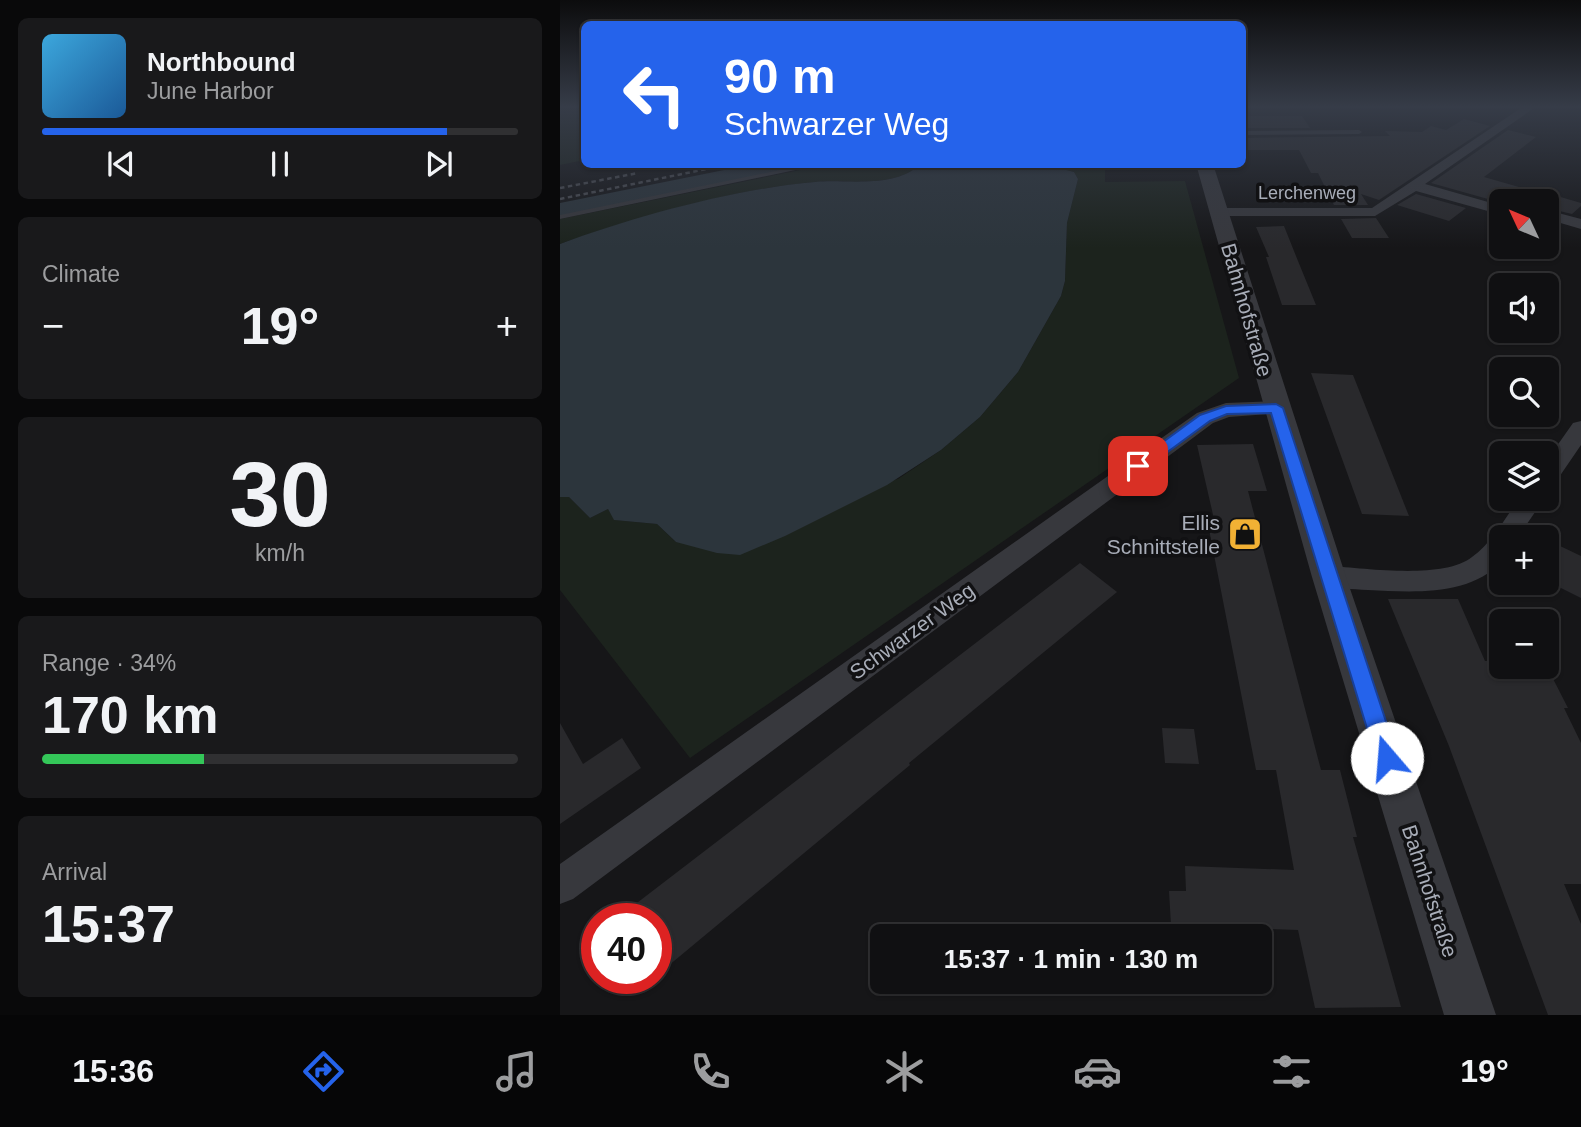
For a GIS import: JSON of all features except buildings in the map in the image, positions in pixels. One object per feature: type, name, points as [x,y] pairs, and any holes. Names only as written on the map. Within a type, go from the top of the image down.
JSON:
[{"type":"street","name":"Lerchenweg","points":[[1219,212],[1375,212],[1461,153]]},
{"type":"street","name":"Bahnhofstraße","points":[[1205,168],[1276,408],[1470,1015]]},
{"type":"street","points":[[1418,182],[1489,198]]},
{"type":"street","points":[[1418,182],[1489,207]]},
{"type":"street","points":[[1559,218],[1581,224]]},
{"type":"street","points":[[1559,228],[1581,234]]},
{"type":"street","name":"Schwarzer Weg","points":[[560,886],[1205,418],[1226,410],[1276,408]]},
{"type":"street","points":[[1559,460],[1581,428]]},
{"type":"street","points":[[1329,577],[1438,579],[1474,570],[1489,557]]},
{"type":"lane","points":[[560,217],[801,168]]},
{"type":"shaded area","points":[[560,153],[581,153],[581,161],[560,165]]},
{"type":"shaded area","points":[[734,168],[798,168],[560,216],[560,203]]},
{"type":"shaded area","points":[[810,168],[915,168],[897,177],[883,180],[815,182],[719,198],[653,214],[560,244],[560,219]]},
{"type":"shaded area","points":[[915,168],[1059,168],[1074,172],[1078,179],[1067,223],[1065,281],[1061,296],[1018,372],[980,417],[941,450],[887,485],[785,536],[740,555],[717,553],[676,542],[657,524],[614,520],[608,509],[590,518],[569,497],[560,497],[560,244],[621,223],[719,197],[815,182],[883,180]]},
{"type":"shaded area","points":[[1059,168],[1105,168],[1105,182],[1185,181],[1239,378],[690,758],[560,590],[560,497],[569,497],[590,518],[608,509],[615,520],[657,524],[676,542],[898,479],[941,450],[980,417],[1018,372],[1061,296],[1065,281],[1067,223],[1078,179],[1074,172]]},
{"type":"railway","points":[[560,199],[711,168]]},
{"type":"railway","points":[[560,188],[638,173]]},
{"type":"place","name":"Ellis Schnittstelle","points":[[1245,534]]},
{"type":"route","points":[[1138,466],[1205,418],[1226,410],[1276,408],[1387,758]]}]
